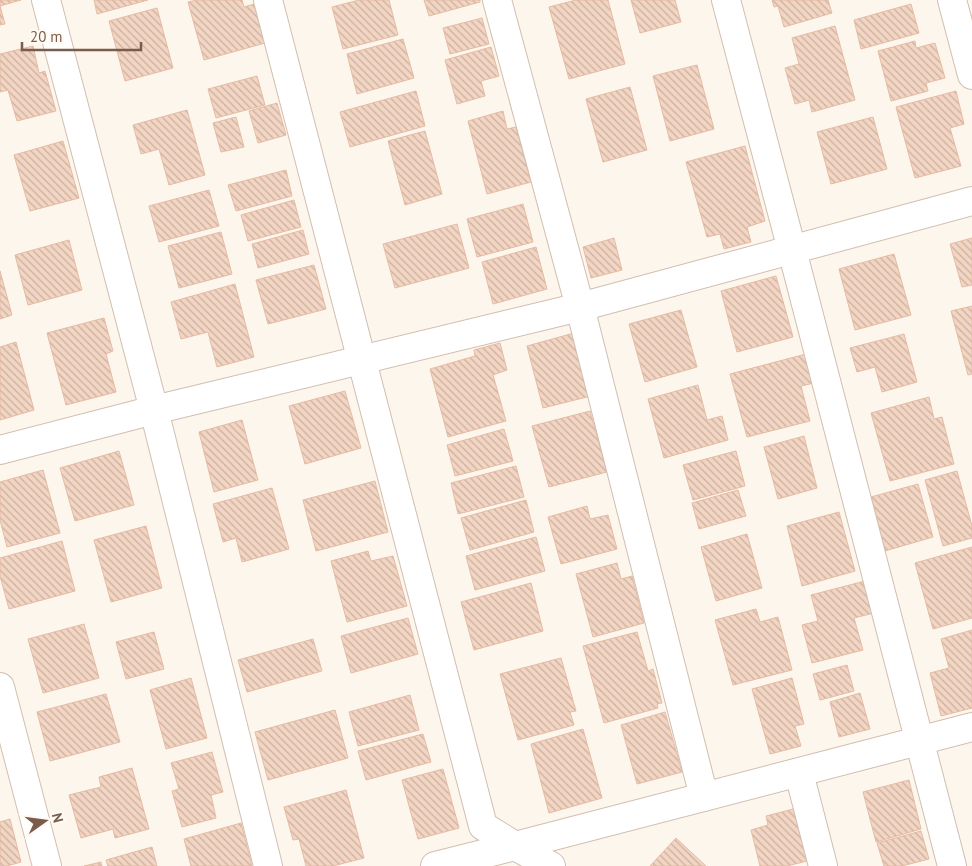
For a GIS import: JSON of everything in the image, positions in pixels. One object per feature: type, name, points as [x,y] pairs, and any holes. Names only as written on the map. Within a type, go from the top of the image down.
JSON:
[{"type":"street","points":[[46,0],[154,410],[268,866]]},
{"type":"street","points":[[268,0],[483,826],[551,866]]},
{"type":"street","points":[[497,0],[580,307],[704,797]]},
{"type":"street","points":[[726,0],[952,866]]},
{"type":"street","points":[[952,0],[972,75]]},
{"type":"street","points":[[0,450],[154,410],[580,307],[972,201]]},
{"type":"street","points":[[0,688],[47,866]]},
{"type":"street","points":[[435,866],[972,727]]},
{"type":"street","points":[[799,773],[823,866]]},
{"type":"building","points":[[0,0],[21,0],[0,6]]},
{"type":"building","points":[[94,0],[148,0],[97,14]]},
{"type":"building","points":[[197,0],[242,0],[244,7],[254,4],[265,43],[204,60],[188,2]]},
{"type":"building","points":[[359,0],[389,0],[398,35],[343,49],[332,7]]},
{"type":"building","points":[[424,0],[480,0],[480,2],[429,16]]},
{"type":"building","points":[[576,0],[608,0],[625,64],[569,79],[549,7]]},
{"type":"building","points":[[631,0],[675,0],[681,22],[640,33]]},
{"type":"building","points":[[772,0],[828,0],[832,13],[784,27],[778,6],[774,7]]},
{"type":"building","points":[[911,4],[919,33],[861,49],[854,20]]},
{"type":"building","points":[[0,6],[5,24],[0,25]]},
{"type":"building","points":[[157,8],[173,68],[125,81],[109,21]]},
{"type":"building","points":[[482,18],[489,44],[450,54],[443,28]]},
{"type":"building","points":[[835,26],[855,100],[812,112],[809,100],[795,104],[785,68],[799,64],[792,38]]},
{"type":"building","points":[[403,39],[414,78],[357,94],[347,54]]},
{"type":"building","points":[[915,41],[916,48],[935,43],[945,78],[926,83],[928,91],[891,101],[878,51]]},
{"type":"building","points":[[33,46],[39,73],[45,71],[56,111],[17,121],[8,90],[0,92],[0,54]]},
{"type":"building","points":[[491,47],[499,76],[481,81],[485,96],[457,104],[445,60]]},
{"type":"building","points":[[697,65],[714,129],[670,141],[653,76]]},
{"type":"building","points":[[257,76],[265,105],[216,118],[208,89]]},
{"type":"building","points":[[630,87],[647,150],[603,162],[586,99]]},
{"type":"building","points":[[416,91],[425,126],[350,147],[340,112]]},
{"type":"building","points":[[956,91],[964,124],[950,128],[961,166],[915,178],[896,107]]},
{"type":"building","points":[[277,103],[286,135],[258,143],[249,111]]},
{"type":"building","points":[[187,110],[205,175],[169,185],[159,149],[141,154],[133,125]]},
{"type":"building","points":[[503,111],[507,129],[516,127],[531,182],[487,194],[468,121]]},
{"type":"building","points":[[236,117],[244,147],[221,152],[213,123]]},
{"type":"building","points":[[873,117],[887,169],[831,184],[817,132]]},
{"type":"building","points":[[425,131],[442,194],[405,205],[388,141]]},
{"type":"building","points":[[63,141],[79,198],[30,211],[14,155]]},
{"type":"building","points":[[745,146],[765,221],[747,227],[751,242],[724,249],[720,234],[707,237],[686,162]]},
{"type":"building","points":[[286,170],[292,196],[236,211],[228,185]]},
{"type":"building","points":[[209,190],[219,226],[159,242],[149,206]]},
{"type":"building","points":[[294,200],[301,227],[248,241],[241,215]]},
{"type":"building","points":[[523,204],[533,242],[477,257],[467,219]]},
{"type":"building","points":[[457,224],[469,268],[395,288],[383,244]]},
{"type":"building","points":[[303,230],[309,254],[258,268],[252,244]]},
{"type":"building","points":[[221,232],[232,274],[179,288],[168,246]]},
{"type":"building","points":[[614,238],[622,270],[591,278],[583,247]]},
{"type":"building","points":[[972,238],[972,285],[962,287],[950,244]]},
{"type":"building","points":[[69,240],[82,290],[28,305],[15,255]]},
{"type":"building","points":[[536,247],[547,289],[493,304],[482,262]]},
{"type":"building","points":[[894,254],[911,315],[855,330],[839,269]]},
{"type":"building","points":[[314,265],[326,309],[268,324],[256,280]]},
{"type":"building","points":[[0,271],[12,315],[0,319]]},
{"type":"building","points":[[776,276],[793,337],[737,352],[721,291]]},
{"type":"building","points":[[235,284],[254,357],[217,367],[208,332],[181,339],[171,302]]},
{"type":"building","points":[[972,306],[972,374],[968,375],[951,311]]},
{"type":"building","points":[[681,310],[697,367],[645,382],[629,324]]},
{"type":"building","points":[[104,318],[113,351],[106,354],[116,392],[66,405],[47,333]]},
{"type":"building","points":[[574,333],[591,396],[543,408],[527,346]]},
{"type":"building","points":[[904,334],[917,382],[882,392],[875,367],[857,372],[850,348]]},
{"type":"building","points":[[16,342],[34,410],[0,420],[0,347]]},
{"type":"building","points":[[500,343],[507,370],[493,375],[506,421],[448,437],[430,369],[475,356],[474,350]]},
{"type":"building","points":[[806,354],[814,383],[801,386],[810,421],[747,437],[730,374]]},
{"type":"building","points":[[698,385],[707,420],[722,416],[728,440],[664,458],[648,399]]},
{"type":"building","points":[[345,391],[361,448],[305,464],[289,406]]},
{"type":"building","points":[[929,397],[934,419],[942,417],[954,464],[890,481],[871,413]]},
{"type":"building","points":[[590,411],[607,472],[549,487],[532,426]]},
{"type":"building","points":[[242,420],[258,480],[214,492],[199,432]]},
{"type":"building","points":[[504,429],[513,461],[455,476],[447,445]]},
{"type":"building","points":[[804,436],[817,488],[778,499],[764,447]]},
{"type":"building","points":[[119,451],[134,505],[75,521],[60,468]]},
{"type":"building","points":[[736,451],[745,486],[693,500],[683,465]]},
{"type":"building","points":[[516,466],[524,497],[458,514],[451,483]]},
{"type":"building","points":[[43,470],[60,533],[7,547],[0,520],[0,482]]},
{"type":"building","points":[[957,471],[972,526],[972,538],[943,546],[925,480]]},
{"type":"building","points":[[375,481],[388,532],[316,551],[303,500]]},
{"type":"building","points":[[918,484],[933,537],[885,551],[871,497]]},
{"type":"building","points":[[272,488],[289,549],[242,562],[236,538],[223,542],[213,504]]},
{"type":"building","points":[[738,490],[746,516],[699,529],[692,503]]},
{"type":"building","points":[[526,500],[534,532],[470,550],[461,518]]},
{"type":"building","points":[[587,506],[590,519],[608,515],[617,549],[561,564],[548,517]]},
{"type":"building","points":[[839,512],[855,571],[802,586],[787,526]]},
{"type":"building","points":[[146,526],[162,588],[111,602],[94,540]]},
{"type":"building","points":[[747,534],[762,588],[716,601],[701,547]]},
{"type":"building","points":[[536,537],[545,571],[475,590],[466,556]]},
{"type":"building","points":[[62,541],[75,591],[9,609],[0,576],[0,558]]},
{"type":"building","points":[[972,547],[972,618],[933,629],[915,563]]},
{"type":"building","points":[[368,551],[371,561],[393,556],[407,606],[347,622],[331,561]]},
{"type":"building","points":[[617,563],[621,579],[632,576],[644,623],[593,637],[576,574]]},
{"type":"building","points":[[865,581],[874,613],[854,618],[863,650],[812,663],[802,625],[818,621],[811,595]]},
{"type":"building","points":[[531,583],[543,631],[474,650],[461,602]]},
{"type":"building","points":[[756,609],[760,622],[778,617],[792,670],[733,685],[715,620]]},
{"type":"building","points":[[408,618],[418,654],[351,673],[341,636]]},
{"type":"building","points":[[84,624],[99,678],[43,693],[28,639]]},
{"type":"building","points":[[972,630],[972,708],[941,716],[930,673],[949,668],[941,639]]},
{"type":"building","points":[[154,632],[164,669],[126,679],[116,642]]},
{"type":"building","points":[[637,632],[648,671],[653,669],[662,703],[657,704],[658,708],[604,723],[583,646]]},
{"type":"building","points":[[313,639],[322,671],[247,692],[238,660]]},
{"type":"building","points":[[561,658],[576,711],[570,712],[574,725],[518,740],[500,674]]},
{"type":"building","points":[[847,665],[854,691],[820,700],[813,674]]},
{"type":"building","points":[[191,678],[207,738],[166,749],[150,690]]},
{"type":"building","points":[[792,678],[804,724],[795,726],[801,746],[770,754],[752,689]]},
{"type":"building","points":[[860,693],[870,729],[839,737],[830,702]]},
{"type":"building","points":[[106,694],[120,742],[50,761],[37,712]]},
{"type":"building","points":[[410,695],[419,730],[358,746],[349,712]]},
{"type":"building","points":[[335,710],[348,758],[268,780],[255,732]]},
{"type":"building","points":[[665,712],[682,772],[637,784],[621,725]]},
{"type":"building","points":[[583,729],[602,798],[549,813],[531,744]]},
{"type":"building","points":[[423,734],[431,762],[366,780],[358,751]]},
{"type":"building","points":[[212,752],[223,792],[211,795],[216,818],[182,827],[172,791],[179,789],[171,763]]},
{"type":"building","points":[[132,768],[149,829],[115,838],[113,829],[81,838],[69,795],[101,787],[99,777]]},
{"type":"building","points":[[443,769],[459,828],[418,839],[402,780]]},
{"type":"building","points":[[909,780],[921,829],[876,842],[863,792]]},
{"type":"building","points":[[346,790],[364,858],[333,866],[306,866],[299,839],[293,840],[284,807]]},
{"type":"building","points":[[797,808],[811,860],[787,866],[760,866],[751,830],[768,825],[766,816]]},
{"type":"building","points":[[10,819],[21,862],[0,866],[0,822]]},
{"type":"building","points":[[241,823],[252,866],[191,866],[184,839]]},
{"type":"building","points":[[921,831],[929,859],[902,866],[884,866],[877,843]]},
{"type":"building","points":[[676,838],[706,866],[650,866]]},
{"type":"building","points":[[152,847],[157,866],[108,866],[106,860]]},
{"type":"building","points":[[101,862],[102,866],[84,866]]}]
